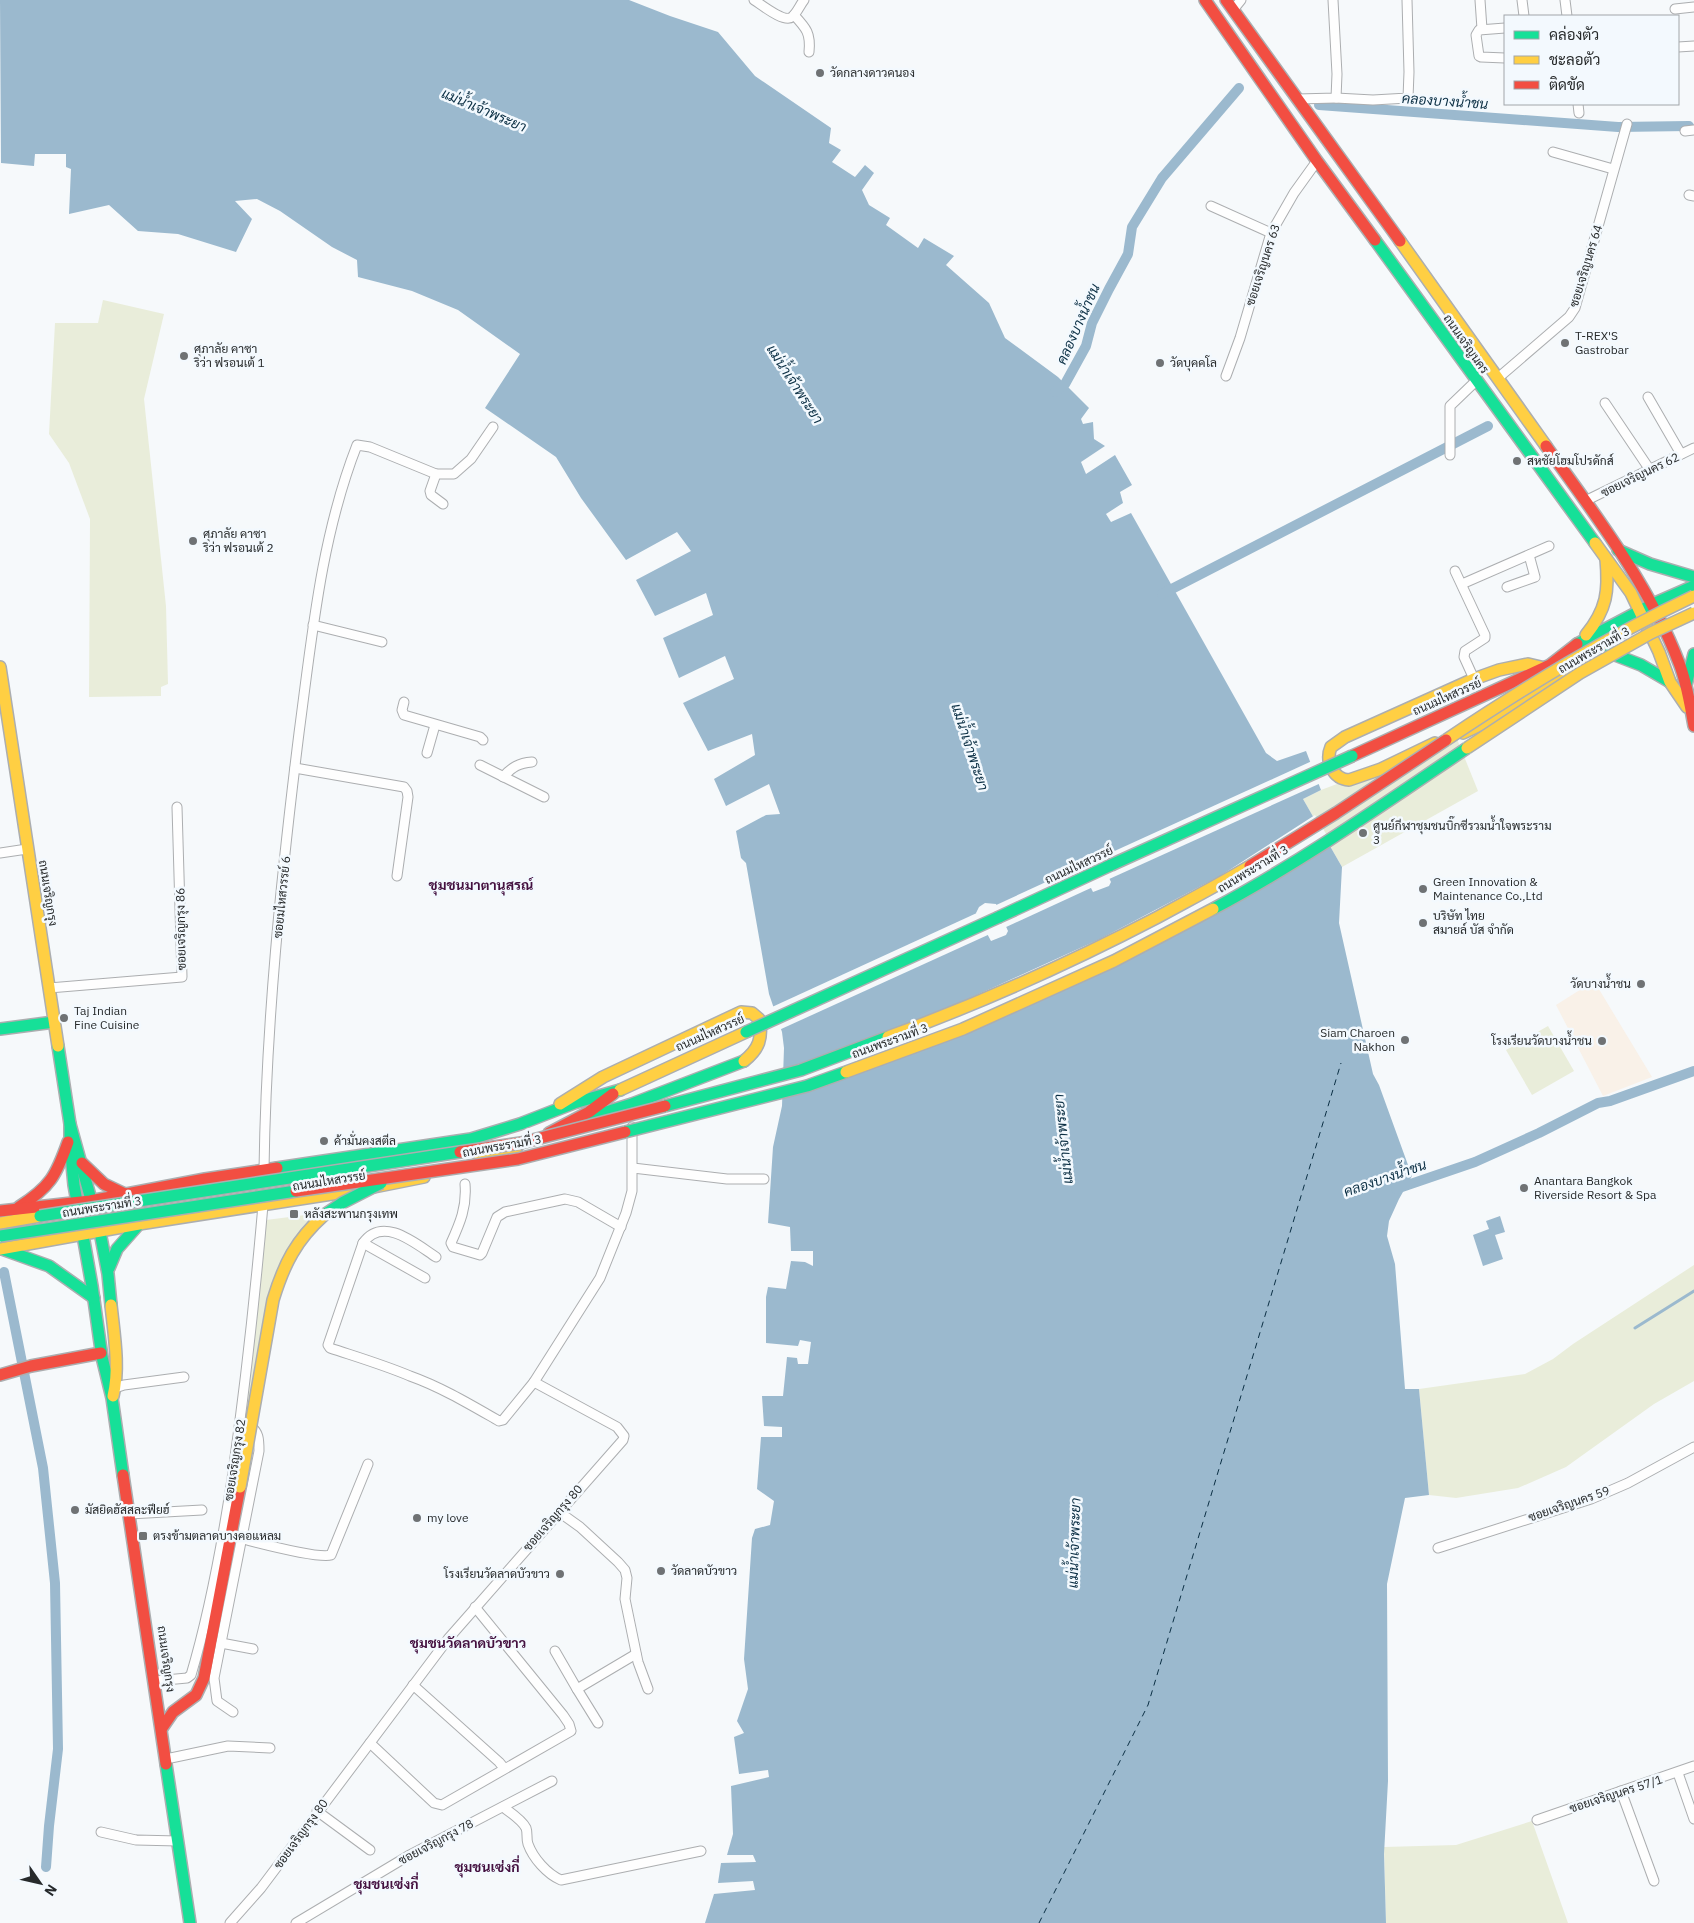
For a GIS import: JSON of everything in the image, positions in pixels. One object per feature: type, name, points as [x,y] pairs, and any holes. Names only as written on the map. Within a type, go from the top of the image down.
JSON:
[{"type":"main road","name":"ถนนเจริญนคร","points":[[1205,0],[1317,161],[1631,593],[1652,637],[1670,682],[1690,711]]},
{"type":"main road","name":"ถนนเจริญนคร","points":[[1226,0],[1585,501],[1653,604],[1686,685],[1694,726]]},
{"type":"main road","points":[[1317,161],[1332,147]]},
{"type":"main road","points":[[1618,550],[1650,564],[1694,577]]},
{"type":"main road","points":[[1581,641],[1594,626],[1608,599],[1609,584],[1606,559]]},
{"type":"main road","name":"ถนนมไหสวรรย์","points":[[77,1203],[264,1170],[471,1139],[619,1090],[1547,666],[1581,641],[1640,610],[1694,586]]},
{"type":"main road","name":"ถนนพระรามที่ 3","points":[[0,1223],[521,1143],[801,1070],[918,1027],[954,1013],[1100,947],[1227,880],[1336,814],[1480,717],[1572,659],[1642,620],[1694,596]]},
{"type":"main road","name":"ถนนพระรามที่ 3","points":[[0,1236],[400,1175],[518,1159],[807,1086],[963,1029],[1114,962],[1239,895],[1346,829],[1580,673],[1651,633],[1694,613]]},
{"type":"main road","name":"ถนนมไหสวรรย์","points":[[1547,666],[1583,661],[1610,653],[1666,632],[1694,619]]},
{"type":"main road","points":[[1610,653],[1646,666],[1670,682]]},
{"type":"main road","points":[[1686,685],[1694,654]]},
{"type":"main road","points":[[1547,666],[1528,664],[1516,666],[1474,679],[1333,744],[1328,756],[1334,775],[1348,780],[1480,726],[1522,702],[1583,661]]},
{"type":"main road","name":"ถนนเจริญกรุง","points":[[0,666],[3,705],[49,988],[70,1130],[77,1203],[94,1298],[103,1370],[114,1393]]},
{"type":"main road","points":[[551,1112],[574,1094],[603,1077],[741,1012],[752,1013],[759,1019],[762,1032],[759,1046],[753,1054],[735,1064],[632,1104],[568,1124]]},
{"type":"main road","points":[[0,1029],[54,1022]]},
{"type":"main road","name":"ถนนมไหสวรรย์","points":[[84,1235],[139,1224],[364,1189],[432,1175],[494,1156],[568,1124],[619,1090]]},
{"type":"main road","points":[[15,1210],[39,1195],[51,1183],[70,1130]]},
{"type":"main road","name":"ถนนเจริญกรุง","points":[[70,1130],[82,1163],[90,1201],[100,1232],[108,1274],[114,1328],[114,1393],[190,1923]]},
{"type":"main road","points":[[82,1163],[104,1184],[126,1195]]},
{"type":"main road","points":[[162,1728],[173,1712],[196,1695],[204,1678],[278,1277],[287,1257],[301,1237],[319,1219],[340,1204],[362,1192],[400,1175]]},
{"type":"main road","name":"ถนนพระรามที่ 3","points":[[0,1213],[77,1203]]},
{"type":"main road","points":[[0,1213],[40,1216]]},
{"type":"main road","points":[[108,1274],[113,1253],[123,1239],[139,1224]]},
{"type":"main road","name":"ถนนพระรามที่ 3","points":[[0,1249],[84,1235]]},
{"type":"main road","points":[[0,1249],[49,1266],[94,1298]]},
{"type":"main road","points":[[0,1375],[26,1367],[101,1353]]},
{"type":"street","points":[[754,0],[782,18],[789,19],[804,0]]},
{"type":"street","points":[[1233,10],[1241,0]]},
{"type":"street","points":[[1333,0],[1338,74],[1336,98]]},
{"type":"street","points":[[1297,99],[1336,98],[1373,100],[1408,98],[1410,72],[1407,0]]},
{"type":"street","points":[[1480,0],[1482,29]]},
{"type":"street","points":[[1522,0],[1524,15]]},
{"type":"street","points":[[1565,0],[1567,15]]},
{"type":"street","points":[[1675,9],[1694,7]]},
{"type":"street","points":[[794,15],[808,30],[810,43],[808,52]]},
{"type":"street","points":[[1504,28],[1482,29],[1476,35],[1479,56],[1481,58],[1504,58]]},
{"type":"street","points":[[1679,47],[1694,46]]},
{"type":"street","name":"ซอยเจริญนคร 64","points":[[1498,378],[1568,317],[1574,308],[1626,127]]},
{"type":"street","points":[[1553,152],[1613,169]]},
{"type":"street","name":"ซอยเจริญนคร 63","points":[[1226,376],[1240,338],[1271,233],[1294,193],[1317,161]]},
{"type":"street","points":[[1210,206],[1271,233]]},
{"type":"street","points":[[1450,454],[1450,406],[1476,381]]},
{"type":"street","points":[[1648,397],[1681,454]]},
{"type":"street","points":[[1605,403],[1650,470]]},
{"type":"street","points":[[443,504],[431,496],[431,485],[436,474],[454,474],[462,469],[494,427]]},
{"type":"street","name":"ซอยมไหสวรรย์ 6","points":[[264,1170],[269,1037],[295,768],[320,576],[348,468],[357,445],[370,448],[436,474]]},
{"type":"street","name":"ซอยเจริญนคร 62","points":[[1585,501],[1694,448]]},
{"type":"street","points":[[1462,584],[1549,546]]},
{"type":"street","points":[[1507,587],[1535,577],[1529,555]]},
{"type":"street","points":[[1455,571],[1485,638],[1465,651],[1464,654],[1474,679]]},
{"type":"street","points":[[313,625],[382,642]]},
{"type":"street","points":[[404,702],[402,710],[404,715],[480,737],[483,740]]},
{"type":"street","points":[[427,754],[435,725]]},
{"type":"street","points":[[503,777],[520,763],[532,762]]},
{"type":"street","points":[[480,765],[544,797]]},
{"type":"street","points":[[295,768],[404,787],[408,797],[397,876]]},
{"type":"street","name":"ซอยเจริญกรุง 86","points":[[49,988],[182,977],[177,807]]},
{"type":"street","points":[[0,853],[27,849]]},
{"type":"street","points":[[436,1257],[403,1236],[389,1230],[369,1235],[363,1243],[328,1345],[330,1348],[374,1361],[406,1374],[476,1407],[499,1421],[502,1420],[534,1382],[597,1284],[621,1227],[632,1191],[632,1104]]},
{"type":"street","points":[[633,1168],[727,1179],[764,1179]]},
{"type":"street","points":[[465,1184],[466,1199],[464,1212],[451,1243],[456,1248],[480,1255],[497,1217],[505,1212],[565,1198],[578,1202],[621,1227]]},
{"type":"street","name":"ซอยเจริญกรุง 82","points":[[155,1681],[187,1678],[191,1675],[202,1638],[218,1564],[241,1422],[263,1205]]},
{"type":"street","points":[[363,1243],[425,1278]]},
{"type":"street","points":[[114,1393],[124,1385],[184,1377]]},
{"type":"street","name":"ซอยเจริญกรุง 80","points":[[230,1923],[261,1888],[448,1639],[623,1440],[624,1436],[617,1426],[534,1382]]},
{"type":"street","points":[[233,1712],[217,1701],[214,1678],[259,1451],[259,1437],[256,1431],[250,1425],[241,1422]]},
{"type":"street","name":"ซอยเจริญนคร 59","points":[[1438,1548],[1590,1499],[1628,1483],[1694,1447]]},
{"type":"street","points":[[243,1539],[320,1555],[331,1555],[368,1464]]},
{"type":"street","points":[[130,1514],[202,1510]]},
{"type":"street","points":[[559,1512],[580,1527],[625,1570],[627,1578],[625,1599],[636,1654],[648,1689]]},
{"type":"street","points":[[370,1743],[434,1803],[442,1805],[570,1731],[569,1724],[564,1715],[475,1608]]},
{"type":"street","points":[[221,1643],[253,1649]]},
{"type":"street","points":[[555,1651],[598,1723]]},
{"type":"street","points":[[577,1689],[636,1654]]},
{"type":"street","points":[[413,1685],[500,1762],[504,1768]]},
{"type":"street","points":[[166,1759],[228,1746],[270,1748]]},
{"type":"street","name":"ซอยเจริญนคร 57/1","points":[[1537,1820],[1694,1766]]},
{"type":"street","points":[[1678,1773],[1694,1819]]},
{"type":"street","name":"ซอยเจริญกรุง 78","points":[[296,1923],[408,1856],[552,1781]]},
{"type":"street","points":[[1621,1791],[1654,1881]]},
{"type":"street","points":[[504,1807],[527,1831],[528,1844],[535,1859],[561,1880],[701,1851]]},
{"type":"street","points":[[317,1811],[370,1850]]},
{"type":"street","points":[[101,1832],[136,1840],[178,1841]]},
{"type":"shaded area","name":"โรงเรียนวัดบางน้ำชน","points":[[1594,981],[1652,1077],[1603,1096],[1556,1005]]},
{"type":"green space","points":[[103,300],[164,314],[144,399],[166,606],[168,684],[161,687],[161,696],[89,697],[90,519],[69,463],[49,434],[55,323],[98,323]]},
{"type":"green space","name":"ศูนย์กีฬาชุมชนบิ๊กซีรวมน้ำใจพระราม 3","points":[[1457,739],[1478,791],[1342,867],[1303,799],[1321,790]]},
{"type":"green space","points":[[1548,1026],[1574,1071],[1532,1095],[1506,1050]]},
{"type":"green space","points":[[313,1214],[310,1236],[278,1285],[256,1421],[245,1420],[266,1220]]},
{"type":"green space","points":[[1694,1265],[1694,1381],[1654,1404],[1566,1467],[1518,1488],[1456,1498],[1429,1495],[1419,1389],[1525,1374],[1553,1359]]},
{"type":"green space","points":[[1532,1821],[1568,1923],[1386,1923],[1384,1847],[1456,1845]]},
{"type":"water","name":"แม่น้ำเจ้าพระยา","points":[[0,0],[629,0],[718,32],[755,76],[831,128],[829,143],[841,150],[832,162],[855,177],[865,165],[874,173],[862,190],[869,205],[890,218],[886,225],[918,248],[924,238],[954,256],[946,265],[989,303],[1005,338],[1058,377],[1089,408],[1081,419],[1083,424],[1093,422],[1094,439],[1105,446],[1081,462],[1086,474],[1115,455],[1132,485],[1120,492],[1123,503],[1106,514],[1111,522],[1131,513],[1266,753],[1277,761],[1306,751],[1321,790],[1303,799],[1342,867],[1339,923],[1373,1074],[1379,1085],[1412,1176],[1389,1221],[1387,1236],[1395,1264],[1405,1389],[1419,1389],[1429,1495],[1405,1498],[1387,1584],[1388,1781],[1384,1854],[1386,1923],[705,1923],[714,1894],[755,1890],[753,1881],[718,1883],[721,1863],[756,1862],[753,1855],[727,1855],[733,1834],[731,1786],[769,1777],[768,1770],[739,1774],[734,1737],[744,1733],[737,1721],[748,1689],[744,1659],[752,1538],[755,1529],[770,1525],[774,1501],[757,1489],[761,1437],[782,1437],[782,1427],[764,1426],[762,1396],[783,1396],[787,1357],[797,1358],[798,1364],[808,1364],[811,1342],[800,1340],[798,1346],[766,1343],[766,1297],[768,1287],[786,1289],[791,1261],[805,1262],[813,1266],[813,1251],[791,1251],[790,1227],[768,1223],[773,1147],[782,1106],[784,1048],[782,1032],[769,994],[746,863],[741,858],[736,831],[766,815],[780,814],[769,784],[726,806],[714,779],[755,755],[752,734],[708,751],[683,703],[734,679],[725,656],[679,678],[663,638],[713,615],[706,593],[655,616],[636,580],[691,551],[677,532],[626,560],[581,498],[556,457],[485,408],[520,354],[458,310],[412,291],[358,277],[357,260],[332,247],[280,211],[257,199],[235,201],[252,219],[236,252],[178,234],[138,231],[109,205],[69,214],[71,169],[66,167],[66,154],[35,154],[34,166],[1,163]],"holes":[[[1095,853],[1098,855],[1111,882],[1109,886],[1093,892],[1079,864],[1086,856]],[[985,903],[996,904],[1008,931],[1006,935],[991,941],[976,913],[979,907]]]},
{"type":"water","points":[[1500,1216],[1505,1232],[1495,1235],[1503,1259],[1483,1266],[1473,1235],[1489,1229],[1486,1221]]},
{"type":"pier","points":[[1312,761],[1321,783],[1107,880],[1097,859]]},
{"type":"pier","points":[[1315,815],[1332,844],[1116,966],[780,1099],[781,1069],[802,1064],[948,1008],[1100,939],[1220,876]]},
{"type":"pier","points":[[1083,865],[1093,887],[1004,928],[994,906]]},
{"type":"pier","points":[[979,912],[990,934],[779,1030],[772,1007]]},
{"type":"waterway","name":"คลองบางน้ำชน","points":[[1055,392],[1065,384],[1086,346],[1092,323],[1128,254],[1132,227],[1162,178],[1239,88]]},
{"type":"waterway","name":"คลองบางน้ำชน","points":[[1319,105],[1618,127],[1689,126]]},
{"type":"waterway","points":[[1162,594],[1488,426]]},
{"type":"waterway","name":"คลองบางน้ำชน","points":[[1396,1189],[1475,1162],[1539,1133],[1598,1103],[1610,1101],[1694,1071]]},
{"type":"waterway","points":[[4,1272],[43,1468],[55,1583],[58,1749],[46,1867]]},
{"type":"waterway","points":[[1635,1328],[1694,1291]]},
{"type":"ferry route","points":[[1039,1923],[1148,1705],[1341,1063]]},
{"type":"traffic: fast","points":[[1375,240],[1595,543]]},
{"type":"traffic: fast","points":[[1618,550],[1650,564],[1694,577]]},
{"type":"traffic: fast","points":[[1577,644],[1653,604],[1694,586]]},
{"type":"traffic: fast","points":[[1610,653],[1641,665],[1670,682]]},
{"type":"traffic: fast","points":[[1686,685],[1694,654]]},
{"type":"traffic: fast","points":[[1213,909],[1310,852],[1467,748]]},
{"type":"traffic: fast","points":[[1111,865],[1352,756]]},
{"type":"traffic: fast","points":[[999,917],[1111,865]]},
{"type":"traffic: fast","points":[[746,1032],[999,917]]},
{"type":"traffic: fast","points":[[0,1029],[54,1022]]},
{"type":"traffic: fast","points":[[665,1106],[801,1070],[888,1037]]},
{"type":"traffic: fast","points":[[58,1046],[70,1124],[100,1232],[108,1274],[111,1305]]},
{"type":"traffic: fast","points":[[587,1118],[632,1104],[744,1061]]},
{"type":"traffic: fast","points":[[625,1132],[807,1086],[846,1072]]},
{"type":"traffic: fast","points":[[277,1168],[471,1139],[520,1124],[574,1103],[620,1090]]},
{"type":"traffic: fast","points":[[70,1124],[74,1185],[92,1286],[102,1357],[112,1398],[123,1475]]},
{"type":"traffic: fast","points":[[40,1216],[460,1152]]},
{"type":"traffic: fast","points":[[324,1215],[342,1203],[381,1183]]},
{"type":"traffic: fast","points":[[0,1236],[296,1191]]},
{"type":"traffic: fast","points":[[109,1268],[117,1249],[139,1224]]},
{"type":"traffic: fast","points":[[2,1249],[49,1266],[94,1298]]},
{"type":"traffic: fast","points":[[166,1764],[190,1923]]},
{"type":"traffic: slow","points":[[1400,241],[1546,446]]},
{"type":"traffic: slow","points":[[1595,543],[1631,593],[1659,652],[1670,682],[1687,707]]},
{"type":"traffic: slow","points":[[1586,635],[1598,617],[1605,599],[1607,590],[1606,559]]},
{"type":"traffic: slow","points":[[1446,740],[1567,664],[1629,629],[1694,596]]},
{"type":"traffic: slow","points":[[1467,748],[1580,673],[1651,633],[1694,613]]},
{"type":"traffic: slow","points":[[1463,733],[1503,714],[1583,661]]},
{"type":"traffic: slow","points":[[1435,743],[1381,769],[1349,780],[1343,779],[1335,773],[1329,758],[1331,747],[1345,737],[1474,679],[1499,670],[1528,664],[1545,668]]},
{"type":"traffic: slow","points":[[0,667],[58,1046]]},
{"type":"traffic: slow","points":[[888,1037],[991,996],[1092,950],[1158,917],[1250,866]]},
{"type":"traffic: slow","points":[[846,1072],[963,1029],[1114,961],[1213,909]]},
{"type":"traffic: slow","points":[[560,1104],[603,1077],[741,1012],[752,1013],[759,1019],[760,1026],[759,1043],[744,1061]]},
{"type":"traffic: slow","points":[[620,1090],[746,1032]]},
{"type":"traffic: slow","points":[[479,1161],[517,1147]]},
{"type":"traffic: slow","points":[[0,1249],[139,1224],[364,1189],[424,1177]]},
{"type":"traffic: slow","points":[[240,1487],[273,1300],[292,1253],[298,1243],[324,1215]]},
{"type":"traffic: slow","points":[[0,1223],[40,1216]]},
{"type":"traffic: slow","points":[[111,1305],[116,1363],[113,1396]]},
{"type":"traffic: jam","points":[[1205,0],[1317,161],[1375,240]]},
{"type":"traffic: jam","points":[[1226,0],[1400,241]]},
{"type":"traffic: jam","points":[[1546,446],[1620,551],[1653,606],[1682,671],[1694,726]]},
{"type":"traffic: jam","points":[[1352,756],[1550,665],[1577,644]]},
{"type":"traffic: jam","points":[[1250,866],[1336,813],[1446,740]]},
{"type":"traffic: jam","points":[[549,1133],[589,1112],[613,1094]]},
{"type":"traffic: jam","points":[[460,1152],[521,1143],[665,1106]]},
{"type":"traffic: jam","points":[[296,1191],[518,1159],[625,1132]]},
{"type":"traffic: jam","points":[[19,1207],[30,1200],[51,1180],[60,1164],[68,1142]]},
{"type":"traffic: jam","points":[[82,1163],[104,1184],[127,1195]]},
{"type":"traffic: jam","points":[[0,1211],[90,1201],[205,1179],[277,1168]]},
{"type":"traffic: jam","points":[[0,1375],[31,1366],[101,1353]]},
{"type":"traffic: jam","points":[[123,1475],[166,1764]]},
{"type":"traffic: jam","points":[[162,1728],[173,1712],[196,1695],[204,1678],[240,1487]]},
{"type":"place","name":"วัดกลางดาวคนอง","points":[[820,73]]},
{"type":"place","name":"T-REX'S Gastrobar","points":[[1565,343]]},
{"type":"place","name":"ศุภาลัย คาซา ริว่า ฟรอนเต้ 1","points":[[184,356]]},
{"type":"place","name":"วัดบุคคโล","points":[[1160,363]]},
{"type":"place","name":"สหชัยโฮมโปรดักส์","points":[[1517,461]]},
{"type":"place","name":"ศุภาลัย คาซา ริว่า ฟรอนเต้ 2","points":[[193,541]]},
{"type":"place","name":"ศูนย์กีฬาชุมชนบิ๊กซีรวมน้ำใจพระราม 3","points":[[1363,833]]},
{"type":"place","name":"Green Innovation & Maintenance Co.,Ltd","points":[[1423,889]]},
{"type":"place","name":"บริษัท ไทย สมายล์ บัส จำกัด","points":[[1423,923]]},
{"type":"place","name":"วัดบางน้ำชน","points":[[1641,984]]},
{"type":"place","name":"Taj Indian Fine Cuisine","points":[[64,1018]]},
{"type":"place","name":"Siam Charoen Nakhon","points":[[1405,1040]]},
{"type":"place","name":"โรงเรียนวัดบางน้ำชน","points":[[1602,1041]]},
{"type":"place","name":"ค้ามั่นคงสตีล","points":[[324,1141]]},
{"type":"place","name":"Anantara Bangkok Riverside Resort & Spa","points":[[1524,1188]]},
{"type":"place","name":"หลังสะพานกรุงเทพ","points":[[294,1214]]},
{"type":"place","name":"มัสยิดฮัสสละฟียฮ์","points":[[75,1510]]},
{"type":"place","name":"my love","points":[[417,1518]]},
{"type":"place","name":"ตรงข้ามตลาดบางคอแหลม","points":[[143,1536]]},
{"type":"place","name":"วัดลาดบัวขาว","points":[[661,1571]]},
{"type":"place","name":"โรงเรียนวัดลาดบัวขาว","points":[[560,1574]]},
{"type":"district","name":"ชุมชนมาตานุสรณ์","points":[[481,885]]},
{"type":"district","name":"ชุมชนวัดลาดบัวขาว","points":[[468,1643]]},
{"type":"district","name":"ชุมชนเซ่งกี่","points":[[487,1867]]},
{"type":"district","name":"ชุมชนเซ่งกี่","points":[[386,1884]]}]
